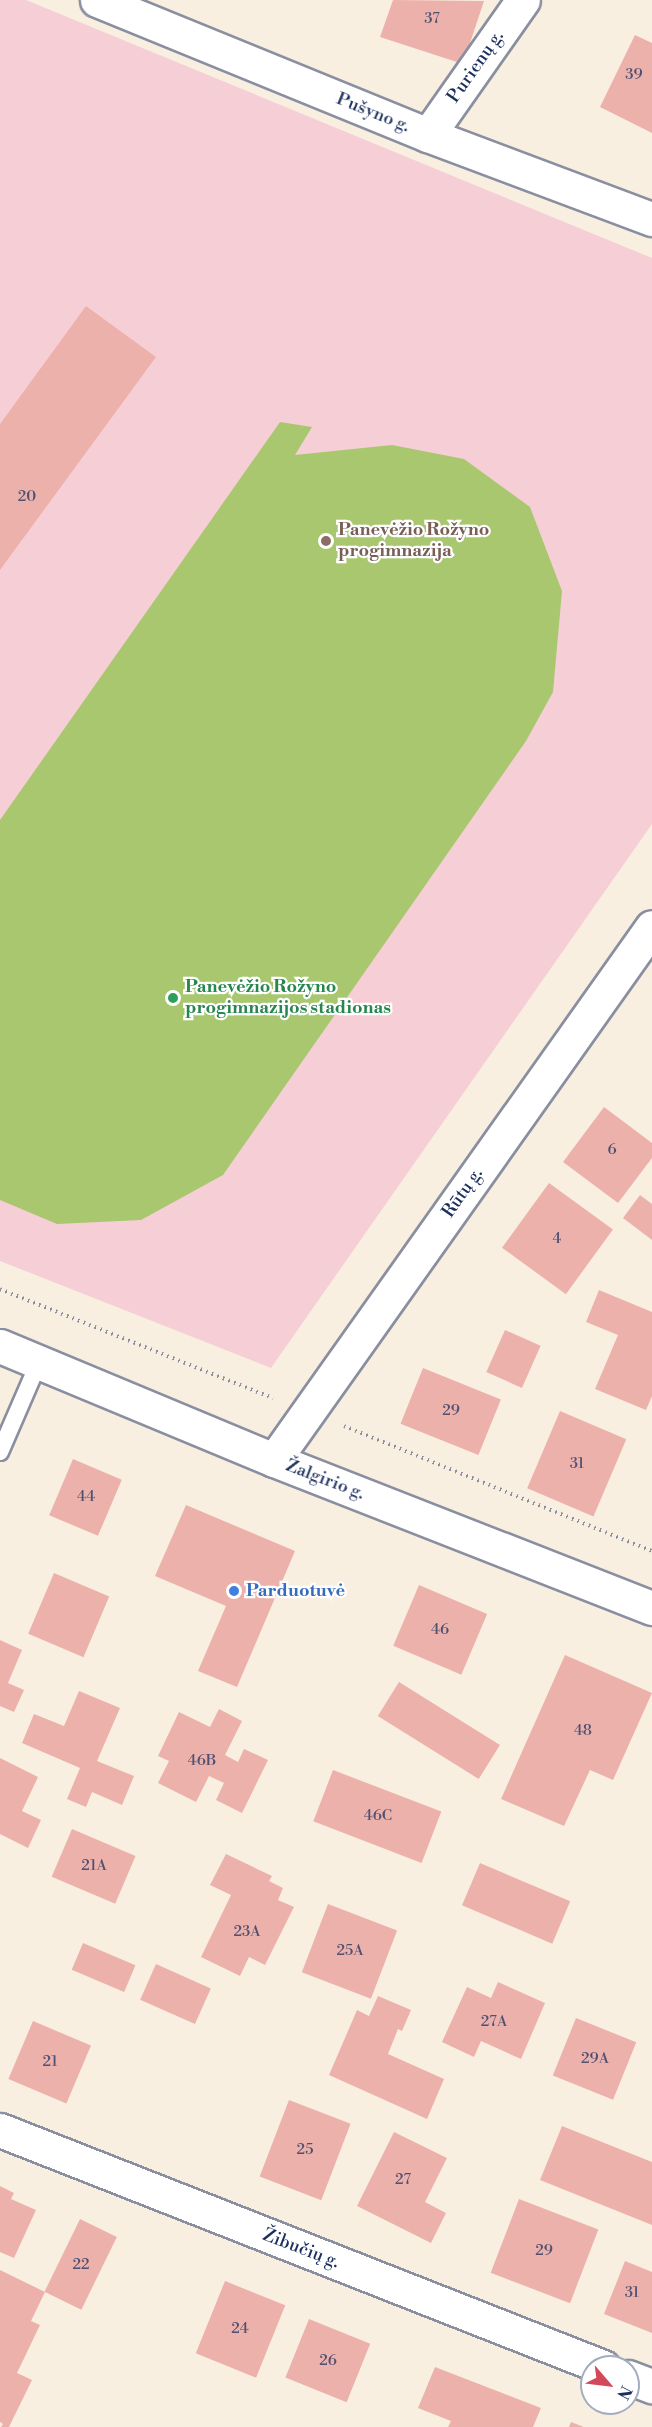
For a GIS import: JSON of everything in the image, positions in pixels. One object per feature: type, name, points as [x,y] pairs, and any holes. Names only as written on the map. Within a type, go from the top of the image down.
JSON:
[{"type":"street","name":"Pušyno g.","points":[[97,0],[428,135],[652,219]]},
{"type":"street","name":"Purienų g.","points":[[428,135],[523,0]]},
{"type":"street","name":"Rūtų g.","points":[[274,1460],[652,927]]},
{"type":"street","name":"Žalgirio g.","points":[[0,1346],[274,1460],[652,1608]]},
{"type":"street","name":"Žibučių g.","points":[[0,2130],[580,2358]]},
{"type":"lane","points":[[0,1452],[39,1362]]},
{"type":"shaded area","name":"Panevėžio Rožyno progimnazija","points":[[0,0],[26,0],[652,258],[652,824],[271,1368],[0,1261]]},
{"type":"green space","name":"Panevėžio Rožyno progimnazijos stadionas","points":[[280,422],[312,427],[295,455],[392,445],[464,459],[530,507],[562,591],[553,692],[526,741],[223,1175],[141,1220],[57,1224],[0,1200],[0,820]]},
{"type":"building","points":[[393,0],[484,1],[463,64],[380,37]]},
{"type":"building","points":[[635,35],[652,43],[652,133],[600,107]]},
{"type":"building","points":[[86,306],[156,357],[0,570],[0,424]]},
{"type":"building","points":[[604,1107],[652,1143],[652,1158],[618,1203],[563,1162]]},
{"type":"building","points":[[549,1183],[613,1229],[566,1294],[502,1248]]},
{"type":"building","points":[[640,1195],[652,1204],[652,1240],[623,1218]]},
{"type":"building","points":[[599,1290],[652,1312],[652,1396],[646,1410],[595,1389],[618,1335],[586,1322]]},
{"type":"building","points":[[505,1330],[541,1346],[522,1388],[486,1372]]},
{"type":"building","points":[[423,1368],[501,1399],[478,1455],[401,1424]]},
{"type":"building","points":[[560,1411],[626,1439],[593,1516],[527,1488]]},
{"type":"building","points":[[73,1459],[122,1480],[98,1536],[49,1515]]},
{"type":"building","name":"Parduotuvė","points":[[186,1505],[295,1551],[237,1687],[198,1671],[226,1606],[155,1576]]},
{"type":"building","points":[[54,1573],[109,1596],[83,1657],[28,1634]]},
{"type":"building","points":[[419,1585],[487,1614],[461,1675],[393,1646]]},
{"type":"building","points":[[0,1640],[22,1650],[8,1683],[24,1690],[14,1712],[0,1706]]},
{"type":"building","points":[[565,1655],[652,1693],[613,1780],[590,1770],[564,1826],[501,1799]]},
{"type":"building","points":[[399,1682],[500,1745],[479,1779],[378,1716]]},
{"type":"building","points":[[79,1691],[120,1708],[97,1761],[134,1776],[122,1805],[92,1792],[86,1807],[67,1799],[80,1768],[22,1743],[34,1714],[64,1726]]},
{"type":"building","points":[[219,1709],[242,1721],[225,1755],[238,1762],[244,1749],[268,1760],[242,1813],[216,1800],[224,1783],[209,1776],[196,1802],[158,1783],[169,1761],[158,1756],[179,1712],[210,1727]]},
{"type":"building","points":[[0,1758],[38,1777],[22,1811],[41,1820],[28,1848],[0,1834]]},
{"type":"building","points":[[333,1770],[441,1812],[422,1863],[313,1821]]},
{"type":"building","points":[[72,1829],[136,1856],[115,1904],[52,1877]]},
{"type":"building","points":[[226,1854],[272,1876],[269,1881],[283,1888],[278,1900],[294,1907],[265,1965],[249,1957],[240,1976],[201,1957],[231,1895],[210,1885]]},
{"type":"building","points":[[480,1863],[570,1901],[552,1944],[462,1905]]},
{"type":"building","points":[[328,1904],[397,1931],[371,1999],[302,1972]]},
{"type":"building","points":[[83,1943],[135,1965],[124,1992],[72,1970]]},
{"type":"building","points":[[156,1964],[211,1988],[195,2024],[140,2000]]},
{"type":"building","points":[[498,1982],[545,2003],[521,2059],[481,2041],[474,2057],[442,2042],[467,1987],[491,1998]]},
{"type":"building","points":[[378,1996],[411,2010],[402,2031],[398,2029],[388,2054],[444,2079],[427,2119],[329,2075],[357,2010],[369,2016]]},
{"type":"building","points":[[576,2018],[636,2042],[613,2100],[553,2075]]},
{"type":"building","points":[[33,2021],[91,2046],[66,2104],[8,2079]]},
{"type":"building","points":[[289,2100],[351,2124],[321,2200],[260,2177]]},
{"type":"building","points":[[562,2126],[652,2162],[652,2225],[540,2180]]},
{"type":"building","points":[[394,2132],[447,2158],[425,2202],[446,2213],[431,2243],[357,2206]]},
{"type":"building","points":[[0,2186],[14,2193],[11,2199],[36,2210],[14,2258],[0,2252]]},
{"type":"building","points":[[519,2199],[598,2229],[570,2303],[491,2273]]},
{"type":"building","points":[[80,2219],[117,2237],[81,2310],[44,2292]]},
{"type":"building","points":[[625,2261],[652,2272],[652,2333],[604,2314]]},
{"type":"building","points":[[0,2270],[45,2292],[31,2321],[40,2325],[17,2373],[32,2380],[9,2427],[1,2427],[3,2424],[0,2422]]},
{"type":"building","points":[[225,2281],[285,2305],[256,2378],[196,2353]]},
{"type":"building","points":[[309,2319],[370,2344],[347,2402],[285,2377]]},
{"type":"building","points":[[435,2367],[541,2408],[533,2427],[448,2427],[451,2421],[418,2408]]},
{"type":"building","points":[[571,2422],[584,2427],[569,2427]]},
{"type":"place","name":"Panevėžio Rožyno progimnazija","points":[[326,541]]},
{"type":"place","name":"Panevėžio Rožyno progimnazijos stadionas","points":[[173,998]]},
{"type":"place","name":"Parduotuvė","points":[[234,1591]]}]
